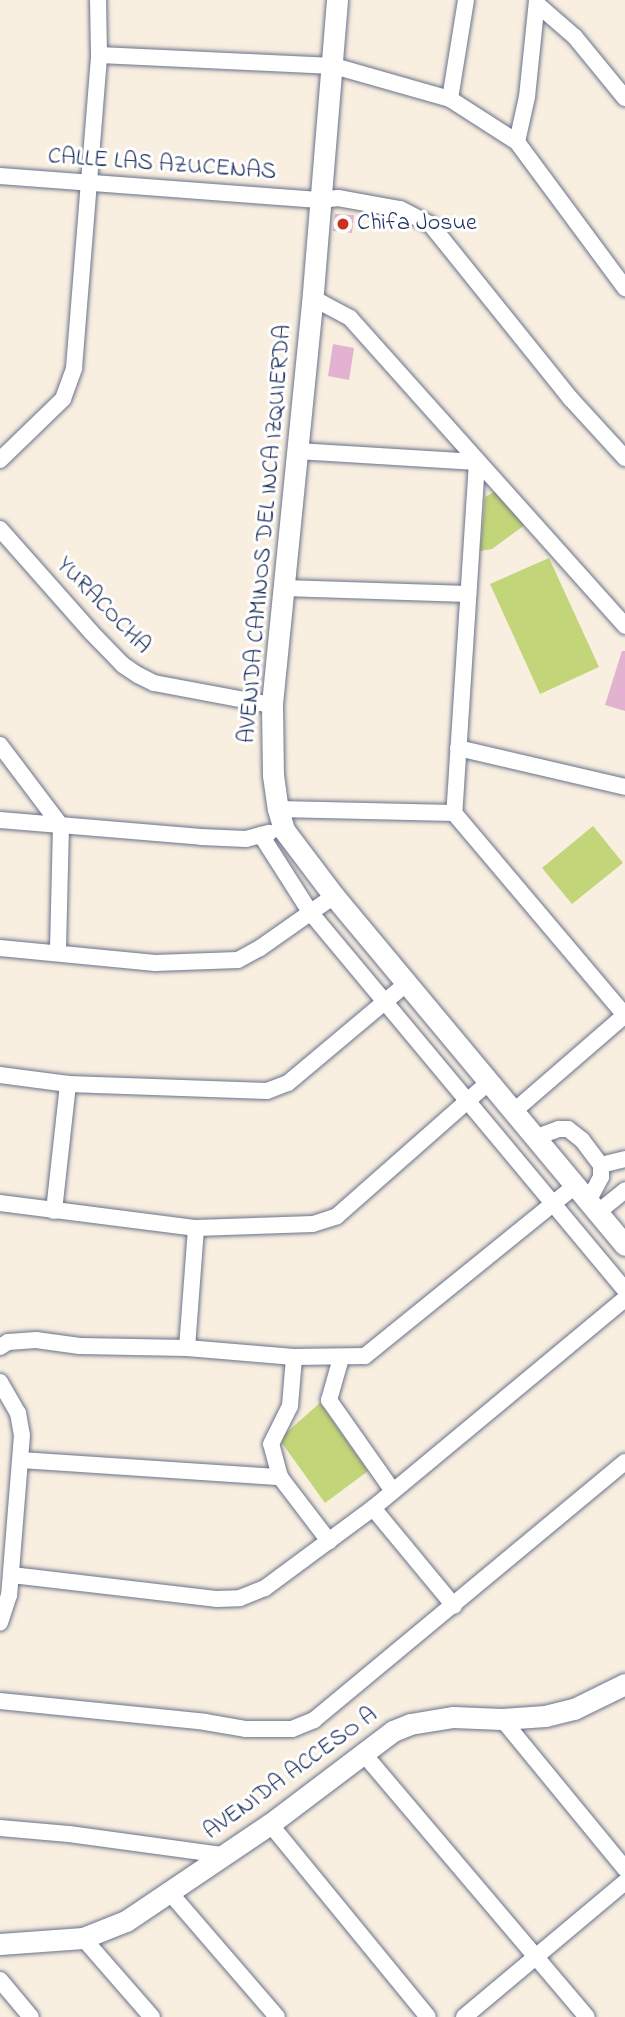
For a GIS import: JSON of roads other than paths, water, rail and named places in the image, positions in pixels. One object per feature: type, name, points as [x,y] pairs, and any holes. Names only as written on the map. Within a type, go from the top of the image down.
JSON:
[{"type":"main road","name":"AVENIDA CAMINOS DEL INCA IZQUIERDA","points":[[337,0],[334,66],[272,705],[272,775],[278,809],[284,830],[334,896],[625,1245]]},
{"type":"main road","name":"AVENIDA ACCESO A","points":[[0,1944],[83,1938],[126,1921],[171,1894],[270,1824],[393,1731],[410,1724],[453,1717],[502,1719],[545,1716],[574,1709],[625,1684]]},
{"type":"street","points":[[0,460],[63,399],[74,369],[99,55],[98,0]]},
{"type":"street","points":[[450,99],[467,0]]},
{"type":"street","points":[[517,142],[527,97],[537,2]]},
{"type":"street","points":[[537,2],[575,37],[625,98]]},
{"type":"street","points":[[99,55],[334,66],[450,99],[517,142],[625,288]]},
{"type":"street","name":"CALLE LAS AZUCENAS","points":[[0,176],[321,200],[338,198],[400,209],[431,226],[571,399],[625,458]]},
{"type":"street","points":[[312,303],[323,303],[350,318],[625,626]]},
{"type":"street","points":[[297,451],[477,462]]},
{"type":"street","points":[[477,462],[453,813],[625,1015],[513,1112]]},
{"type":"street","name":"YURACOCHA","points":[[0,529],[91,632],[138,675],[154,683],[272,705]]},
{"type":"street","points":[[284,588],[468,594]]},
{"type":"street","points":[[0,745],[61,826],[58,952]]},
{"type":"street","points":[[458,748],[625,787]]},
{"type":"street","points":[[278,809],[453,813]]},
{"type":"street","points":[[0,820],[246,839],[284,830]]},
{"type":"street","points":[[261,835],[310,912],[625,1290]]},
{"type":"street","points":[[0,948],[155,963],[237,960],[260,948],[334,896]]},
{"type":"street","points":[[0,1075],[68,1084],[267,1091],[288,1083],[406,984]]},
{"type":"street","points":[[0,1203],[196,1228],[288,1227],[313,1224],[337,1216],[488,1083]]},
{"type":"street","points":[[54,1212],[68,1084]]},
{"type":"street","points":[[534,1138],[568,1129],[582,1140],[601,1165],[601,1177],[587,1200]]},
{"type":"street","points":[[601,1165],[625,1160]]},
{"type":"street","points":[[0,1347],[8,1342],[36,1340],[80,1346],[187,1348],[294,1357],[365,1356],[554,1202],[587,1200],[625,1190]]},
{"type":"street","points":[[187,1348],[196,1228]]},
{"type":"street","points":[[12,1575],[191,1597],[240,1598],[265,1588],[373,1508],[625,1299]]},
{"type":"street","points":[[294,1357],[290,1406],[271,1444],[280,1477],[329,1541]]},
{"type":"street","points":[[341,1358],[329,1400],[393,1491]]},
{"type":"street","points":[[0,1623],[12,1575],[22,1435],[18,1413],[2,1390]]},
{"type":"street","points":[[21,1460],[280,1477]]},
{"type":"street","points":[[0,1701],[205,1722],[246,1729],[292,1729],[314,1720],[625,1462]]},
{"type":"street","points":[[373,1508],[454,1605]]},
{"type":"street","points":[[502,1719],[625,1869]]},
{"type":"street","points":[[363,1753],[587,2017]]},
{"type":"street","points":[[270,1824],[428,2017]]},
{"type":"street","points":[[0,1828],[69,1834],[222,1856]]},
{"type":"street","points":[[464,2017],[625,1882]]},
{"type":"street","points":[[171,1894],[277,2017]]},
{"type":"street","points":[[83,1938],[152,2017]]},
{"type":"street","points":[[0,1980],[31,2017]]},
{"type":"place","name":"Chifa Josue","points":[[343,224]]}]
